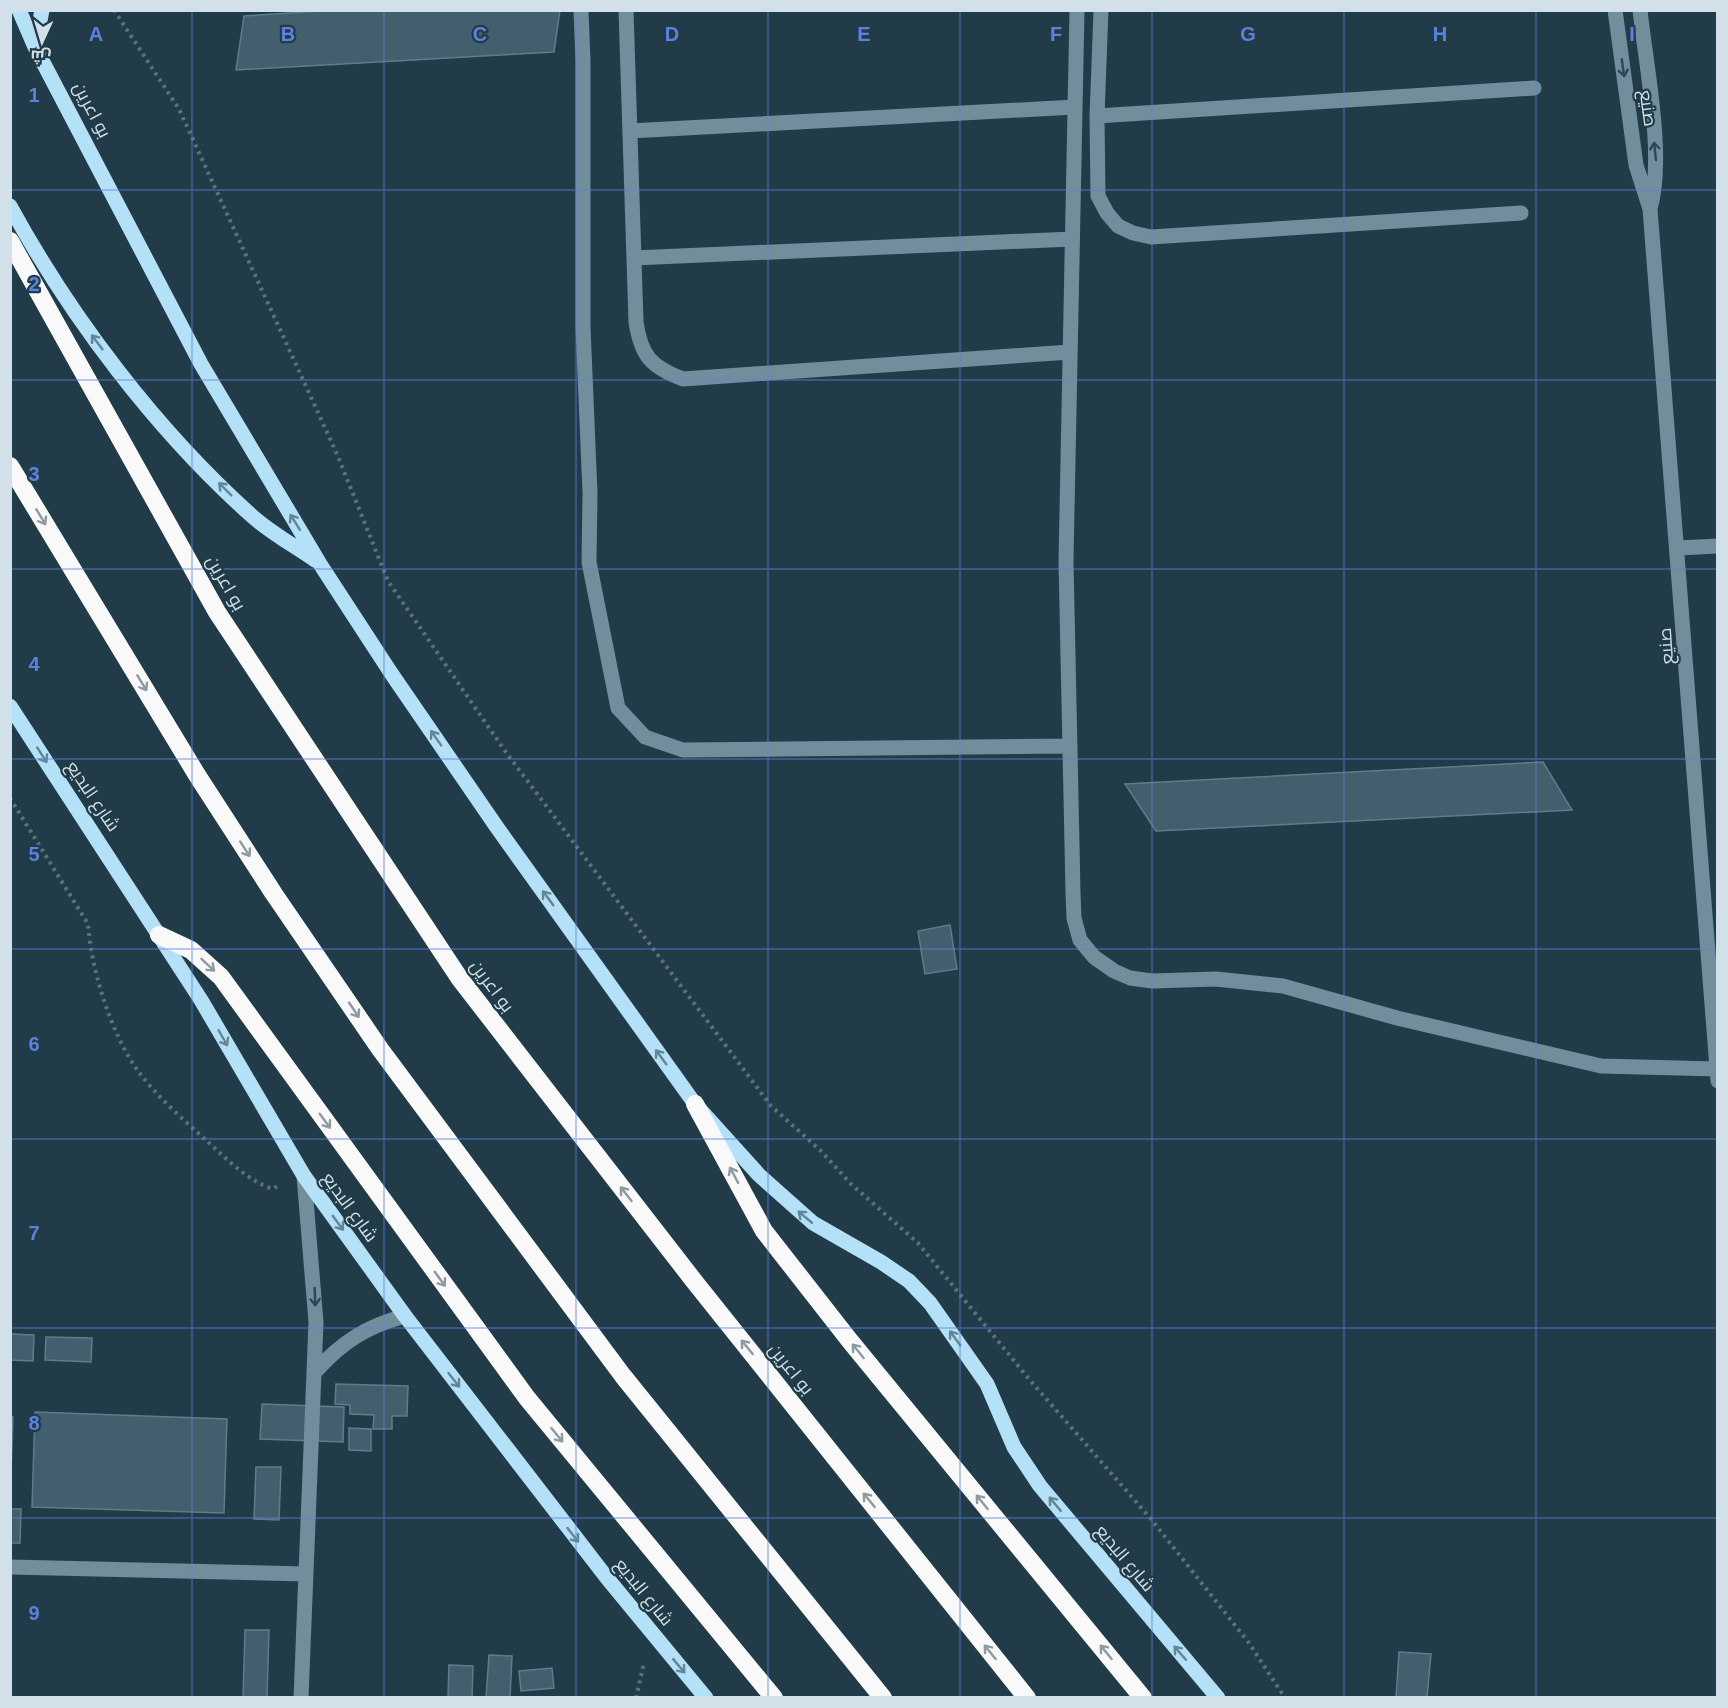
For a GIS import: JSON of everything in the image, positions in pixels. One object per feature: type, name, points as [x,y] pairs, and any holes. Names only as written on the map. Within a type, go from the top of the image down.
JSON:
[{"type":"highway","name":"بو اعرين","points":[[10,241],[217,612],[460,979],[694,1281],[1027,1698]]},
{"type":"highway","points":[[10,466],[197,775],[274,894],[380,1048],[623,1376],[883,1698]]},
{"type":"highway","points":[[159,935],[191,950],[221,977],[526,1398],[774,1698]]},
{"type":"highway","points":[[695,1104],[764,1231],[850,1341],[1143,1698]]},
{"type":"main road","name":"بو اعرين","points":[[19,10],[35,47],[201,364],[320,564],[391,673],[496,826],[695,1104]]},
{"type":"main road","points":[[35,47],[42,10]]},
{"type":"main road","points":[[10,206],[53,282],[147,405],[253,517],[320,564]]},
{"type":"main road","name":"شارع البديع","points":[[10,706],[201,1000],[304,1176],[405,1316],[607,1578],[706,1698]]},
{"type":"main road","name":"شارع البديع","points":[[695,1104],[759,1175],[795,1209],[813,1223],[909,1281],[930,1303],[987,1384],[1014,1447],[1040,1486],[1218,1698]]},
{"type":"street","points":[[580,10],[584,62],[584,327],[590,493],[589,562],[618,708],[645,736],[682,750],[1070,746]]},
{"type":"street","points":[[626,10],[639,342],[648,359],[663,371],[683,379],[1070,352]]},
{"type":"street","points":[[1077,10],[1066,561],[1074,918],[1080,940],[1094,957],[1114,971],[1130,978],[1152,981],[1216,979],[1283,986],[1397,1018],[1601,1066],[1717,1075]]},
{"type":"street","points":[[1101,10],[1097,116],[1098,196],[1107,213],[1118,226],[1133,233],[1151,237],[1521,213]]},
{"type":"street","name":"صنيع","points":[[1616,10],[1636,165],[1650,209],[1717,1075]]},
{"type":"street","name":"صنيع","points":[[1640,10],[1656,159],[1655,193],[1650,209]]},
{"type":"street","points":[[1097,116],[1534,88]]},
{"type":"street","points":[[630,131],[1075,107]]},
{"type":"street","points":[[634,258],[1072,238]]},
{"type":"street","points":[[1678,548],[1718,546]]},
{"type":"street","points":[[301,1698],[316,1371],[314,1273],[304,1176]]},
{"type":"street","points":[[316,1371],[333,1351],[355,1335],[378,1323],[405,1316]]},
{"type":"street","points":[[10,1567],[306,1574]]},
{"type":"path","points":[[114,10],[179,110],[337,454],[388,581],[505,751],[771,1106],[821,1151],[851,1184],[918,1243],[1029,1379],[1151,1519],[1249,1643],[1285,1698]]},
{"type":"path","points":[[10,798],[88,924],[90,947],[120,1042],[139,1072],[190,1126],[252,1181],[272,1188],[304,1176]]},
{"type":"building","points":[[337,10],[560,10],[554,52],[236,70],[244,16]]},
{"type":"building","points":[[1543,762],[1572,810],[1156,831],[1125,784]]},
{"type":"building","points":[[950,925],[957,969],[925,974],[918,931]]},
{"type":"building","points":[[11,1334],[34,1335],[33,1361],[10,1360]]},
{"type":"building","points":[[46,1337],[92,1338],[91,1362],[45,1360]]},
{"type":"building","points":[[336,1384],[408,1386],[407,1416],[392,1416],[392,1429],[373,1429],[374,1415],[350,1414],[350,1405],[335,1404]]},
{"type":"building","points":[[262,1404],[344,1407],[343,1442],[260,1439]]},
{"type":"building","points":[[35,1412],[227,1419],[224,1513],[32,1507]]},
{"type":"building","points":[[10,1417],[13,1417],[11,1473],[10,1473]]},
{"type":"building","points":[[349,1428],[371,1429],[371,1451],[349,1450]]},
{"type":"building","points":[[256,1467],[281,1467],[279,1520],[254,1519]]},
{"type":"building","points":[[10,1509],[21,1509],[20,1543],[10,1543]]},
{"type":"building","points":[[245,1630],[269,1630],[267,1698],[243,1698]]},
{"type":"building","points":[[1399,1652],[1431,1654],[1427,1698],[1396,1698]]},
{"type":"building","points":[[489,1655],[512,1656],[510,1698],[486,1698]]},
{"type":"building","points":[[449,1665],[473,1666],[472,1698],[448,1698]]},
{"type":"building","points":[[552,1668],[554,1688],[521,1691],[519,1671]]}]
